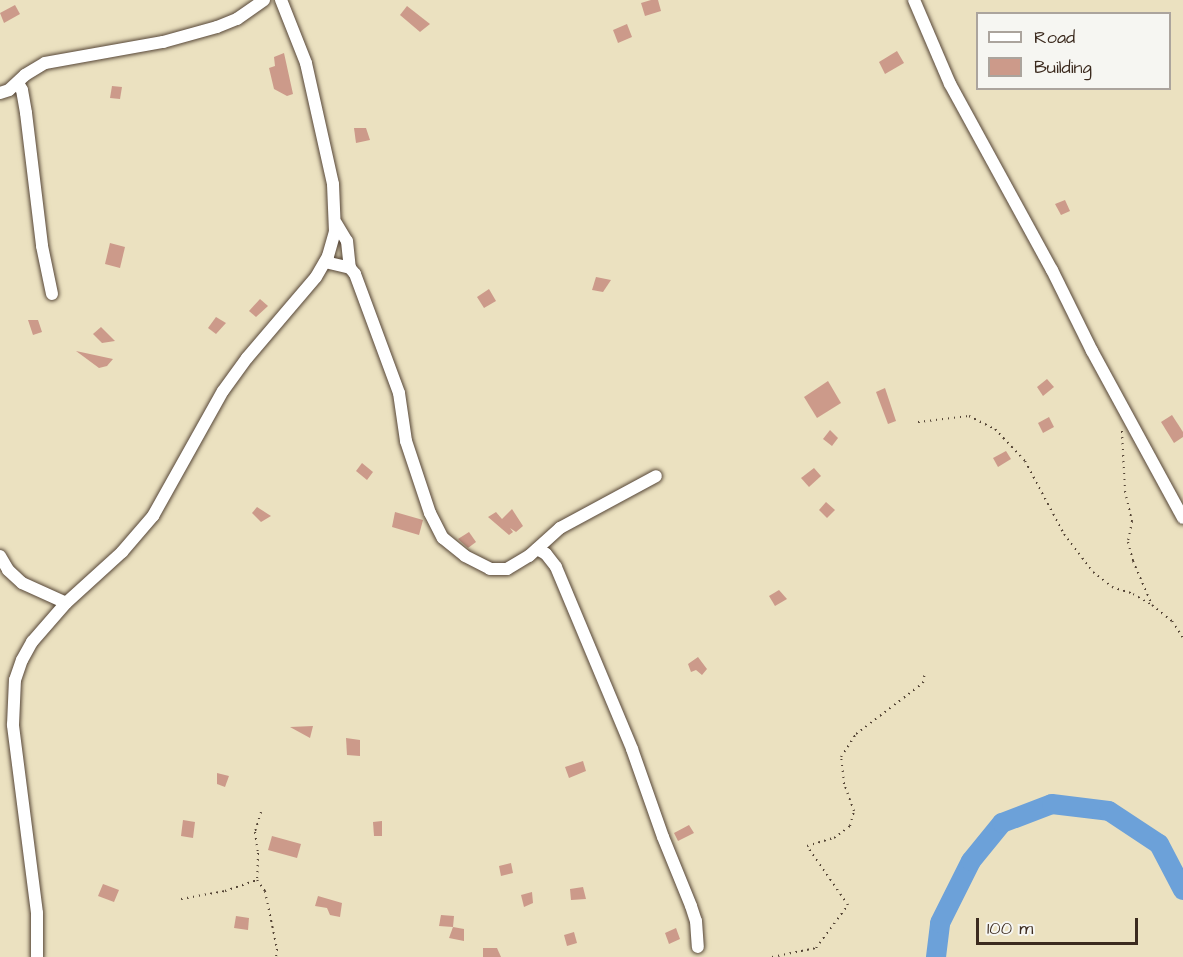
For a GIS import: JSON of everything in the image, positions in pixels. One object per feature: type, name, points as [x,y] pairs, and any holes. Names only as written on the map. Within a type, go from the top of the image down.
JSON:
[{"type":"street","points":[[0,93],[45,63],[163,42],[217,27],[252,11],[264,0]]},
{"type":"street","points":[[37,957],[37,913],[17,765],[13,698],[15,680],[32,642],[66,603],[122,552],[153,516],[223,391],[247,358],[316,277],[325,262],[336,223],[333,184],[303,51],[281,0]]},
{"type":"street","points":[[914,0],[950,84],[1052,270],[1092,351],[1183,518]]},
{"type":"street","points":[[18,83],[22,90],[26,113],[42,246],[52,294]]},
{"type":"street","points":[[336,223],[347,242],[350,268],[363,294],[399,393],[406,441],[427,504],[439,532],[455,549],[483,566],[497,571],[512,567],[567,524],[624,496],[656,476]]},
{"type":"street","points":[[325,262],[350,268]]},
{"type":"street","points":[[537,549],[551,559],[556,567],[632,749],[663,837],[692,906],[698,947]]},
{"type":"street","points":[[0,556],[8,570],[22,583],[66,603]]},
{"type":"path","points":[[918,422],[969,416],[995,429],[1025,460],[1064,534],[1093,572],[1112,587],[1133,594],[1152,605],[1172,621],[1183,638]]},
{"type":"path","points":[[1122,426],[1125,491],[1132,521],[1128,542],[1133,561],[1152,605]]},
{"type":"path","points":[[772,957],[816,948],[848,905],[807,846],[834,838],[850,826],[854,811],[844,784],[841,757],[856,734],[923,683],[925,673]]},
{"type":"path","points":[[261,812],[255,832],[257,880],[266,891],[277,949],[276,957]]},
{"type":"path","points":[[182,899],[225,891],[257,880]]},
{"type":"building","points":[[658,0],[661,11],[645,16],[641,3]]},
{"type":"building","points":[[15,5],[20,14],[4,23],[0,13]]},
{"type":"building","points":[[407,6],[430,24],[420,32],[400,15]]},
{"type":"building","points":[[627,24],[632,37],[618,43],[613,30]]},
{"type":"building","points":[[897,51],[904,63],[885,74],[879,62]]},
{"type":"building","points":[[284,53],[293,94],[287,96],[274,89],[269,68],[275,66],[274,57]]},
{"type":"building","points":[[112,86],[122,87],[120,99],[110,98]]},
{"type":"building","points":[[354,128],[366,128],[370,140],[356,143]]},
{"type":"building","points":[[1065,200],[1070,211],[1061,215],[1055,204]]},
{"type":"building","points":[[110,243],[125,247],[120,268],[105,264]]},
{"type":"building","points":[[596,277],[611,280],[603,292],[592,290]]},
{"type":"building","points":[[489,289],[496,301],[484,308],[477,297]]},
{"type":"building","points":[[260,299],[268,306],[256,317],[249,311]]},
{"type":"building","points":[[216,317],[226,323],[216,334],[208,328]]},
{"type":"building","points":[[28,320],[38,320],[42,332],[33,335]]},
{"type":"building","points":[[101,327],[115,341],[102,343],[93,334]]},
{"type":"building","points":[[76,351],[113,359],[107,366],[99,368]]},
{"type":"building","points":[[1047,379],[1054,387],[1043,396],[1037,387]]},
{"type":"building","points":[[828,381],[841,403],[817,418],[804,397]]},
{"type":"building","points":[[885,388],[896,421],[888,424],[876,392]]},
{"type":"building","points":[[1172,415],[1183,432],[1183,437],[1174,443],[1161,422]]},
{"type":"building","points":[[1049,417],[1054,427],[1043,433],[1038,423]]},
{"type":"building","points":[[830,430],[838,438],[832,446],[823,439]]},
{"type":"building","points":[[1006,451],[1011,459],[998,467],[993,458]]},
{"type":"building","points":[[362,463],[373,472],[367,480],[356,471]]},
{"type":"building","points":[[814,468],[821,476],[809,487],[801,478]]},
{"type":"building","points":[[826,502],[835,510],[827,518],[819,510]]},
{"type":"building","points":[[257,507],[271,516],[261,522],[252,513]]},
{"type":"building","points":[[512,509],[523,526],[516,532],[510,528],[513,532],[509,535],[488,517],[496,512],[502,519]]},
{"type":"building","points":[[395,512],[423,520],[419,535],[392,527]]},
{"type":"building","points":[[469,532],[476,542],[468,548],[458,539]]},
{"type":"building","points":[[779,590],[787,599],[775,606],[769,596]]},
{"type":"building","points":[[698,657],[707,669],[702,675],[696,670],[691,672],[688,664]]},
{"type":"building","points":[[313,726],[310,738],[290,727]]},
{"type":"building","points":[[346,738],[360,740],[360,756],[347,755]]},
{"type":"building","points":[[583,761],[586,771],[569,778],[565,767]]},
{"type":"building","points":[[217,773],[229,776],[225,787],[217,784]]},
{"type":"building","points":[[183,820],[195,822],[193,838],[181,836]]},
{"type":"building","points":[[382,821],[382,836],[374,836],[373,822]]},
{"type":"building","points":[[689,825],[694,833],[678,841],[674,833]]},
{"type":"building","points":[[272,836],[301,844],[297,858],[268,850]]},
{"type":"building","points":[[511,863],[513,873],[501,876],[499,866]]},
{"type":"building","points":[[103,884],[119,890],[114,902],[98,896]]},
{"type":"building","points":[[583,887],[586,899],[571,900],[570,889]]},
{"type":"building","points":[[532,892],[533,903],[524,907],[521,895]]},
{"type":"building","points":[[318,896],[342,903],[340,917],[330,915],[327,908],[315,906]]},
{"type":"building","points":[[441,915],[454,916],[453,927],[439,926]]},
{"type":"building","points":[[236,916],[249,918],[248,930],[234,928]]},
{"type":"building","points":[[453,927],[464,929],[464,941],[449,938]]},
{"type":"building","points":[[676,928],[680,939],[669,944],[665,933]]},
{"type":"building","points":[[574,932],[577,943],[567,946],[564,935]]},
{"type":"building","points":[[483,948],[497,948],[501,957],[483,957]]},
{"type":"waterway","points":[[936,957],[940,923],[971,861],[1002,823],[1052,804],[1109,811],[1159,844],[1183,890]]}]
